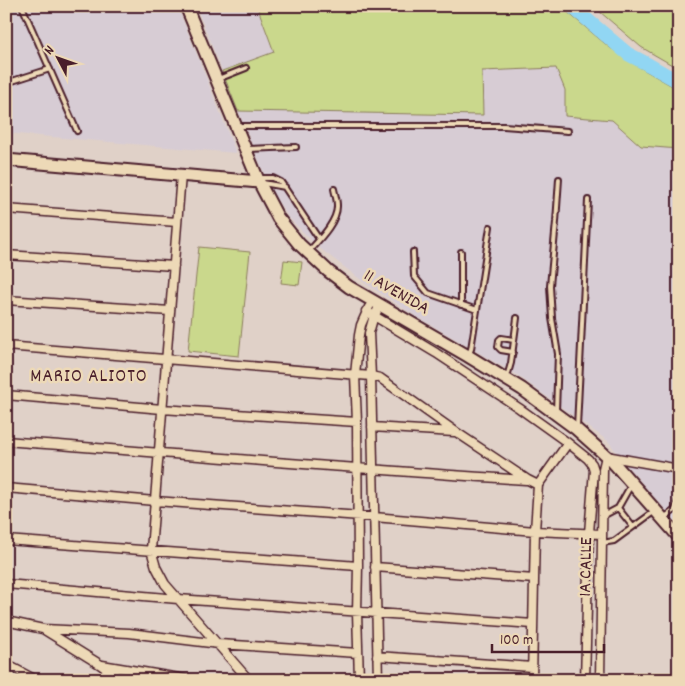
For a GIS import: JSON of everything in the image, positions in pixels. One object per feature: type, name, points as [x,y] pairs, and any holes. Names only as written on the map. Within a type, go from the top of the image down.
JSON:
[{"type":"main road","name":"11 AVENIDA","points":[[186,6],[258,180],[278,218],[307,253],[373,306],[468,356],[522,389],[577,429],[632,483],[679,537]]},
{"type":"main road","points":[[6,160],[258,180]]},
{"type":"street","points":[[181,174],[151,550],[159,575],[165,584],[249,680]]},
{"type":"street","points":[[6,209],[177,222]]},
{"type":"street","points":[[6,254],[174,266]]},
{"type":"street","points":[[6,300],[170,311]]},
{"type":"street","points":[[373,306],[374,316]]},
{"type":"street","points":[[373,306],[374,316],[369,333],[378,680]]},
{"type":"street","points":[[358,680],[358,469],[355,375],[358,335],[361,325],[373,306]]},
{"type":"street","points":[[374,316],[519,408],[568,443],[592,464],[594,470],[589,533],[585,680]]},
{"type":"street","points":[[6,346],[380,378],[456,432],[538,485]]},
{"type":"street","points":[[6,395],[162,409],[357,422]]},
{"type":"street","points":[[372,427],[456,432]]},
{"type":"street","points":[[6,441],[358,469],[528,480]]},
{"type":"street","points":[[532,680],[535,530],[538,485],[568,443]]},
{"type":"street","points":[[606,456],[679,469]]},
{"type":"street","name":"1A CALLE","points":[[600,680],[603,469],[606,456]]},
{"type":"street","points":[[6,488],[602,534]]},
{"type":"street","points":[[6,540],[358,566]]},
{"type":"street","points":[[375,567],[534,579]]},
{"type":"street","points":[[6,584],[178,599],[533,624]]},
{"type":"street","points":[[6,621],[43,629],[129,633],[219,644],[358,653]]},
{"type":"street","points":[[43,629],[101,665],[121,680]]},
{"type":"street","points":[[377,656],[532,667]]},
{"type":"street","points":[[6,664],[36,680]]},
{"type":"street","points":[[101,665],[191,680]]},
{"type":"street","points":[[159,674],[167,680]]},
{"type":"lane","points":[[22,6],[77,131]]},
{"type":"lane","points":[[216,80],[246,68]]},
{"type":"lane","points":[[6,82],[50,69]]},
{"type":"lane","points":[[235,126],[504,126],[568,130]]},
{"type":"lane","points":[[246,149],[296,147]]},
{"type":"lane","points":[[556,414],[558,354],[552,318],[550,286],[558,179]]},
{"type":"lane","points":[[258,180],[285,187],[319,239]]},
{"type":"lane","points":[[307,253],[333,222],[336,215],[337,205],[334,189]]},
{"type":"lane","points":[[577,429],[588,200]]},
{"type":"lane","points":[[468,356],[471,348],[490,227]]},
{"type":"lane","points":[[413,252],[414,276],[428,293],[477,310]]},
{"type":"lane","points":[[461,252],[462,306]]},
{"type":"lane","points":[[506,379],[513,352],[517,318]]},
{"type":"lane","points":[[513,352],[501,350],[498,347],[501,338],[514,340]]},
{"type":"lane","points":[[602,516],[618,508],[632,483]]},
{"type":"lane","points":[[602,543],[614,541],[633,527],[675,510],[679,496]]},
{"type":"lane","points":[[618,508],[633,527]]},
{"type":"shaded area","points":[[6,6],[177,6],[236,153],[6,133]]},
{"type":"shaded area","points":[[196,6],[257,6],[274,52],[222,71]]},
{"type":"shaded area","points":[[556,68],[565,90],[566,116],[612,120],[641,146],[679,149],[679,525],[628,467],[608,441],[517,375],[414,315],[365,283],[317,246],[288,217],[272,192],[238,111],[482,115],[482,71]]},
{"type":"green space","points":[[257,6],[560,6],[609,47],[632,63],[679,90],[679,149],[641,146],[612,120],[565,116],[565,90],[556,68],[482,71],[483,115],[238,111],[222,71],[274,52]]},
{"type":"green space","points":[[593,6],[679,6],[679,69],[641,47]]},
{"type":"green space","points":[[199,247],[250,252],[239,356],[188,351]]},
{"type":"green space","points":[[284,260],[302,262],[299,285],[281,283]]},
{"type":"waterway","points":[[571,6],[628,54],[679,82]]},
{"type":"district","name":"MARIO ALIOTO","points":[[89,377]]}]
